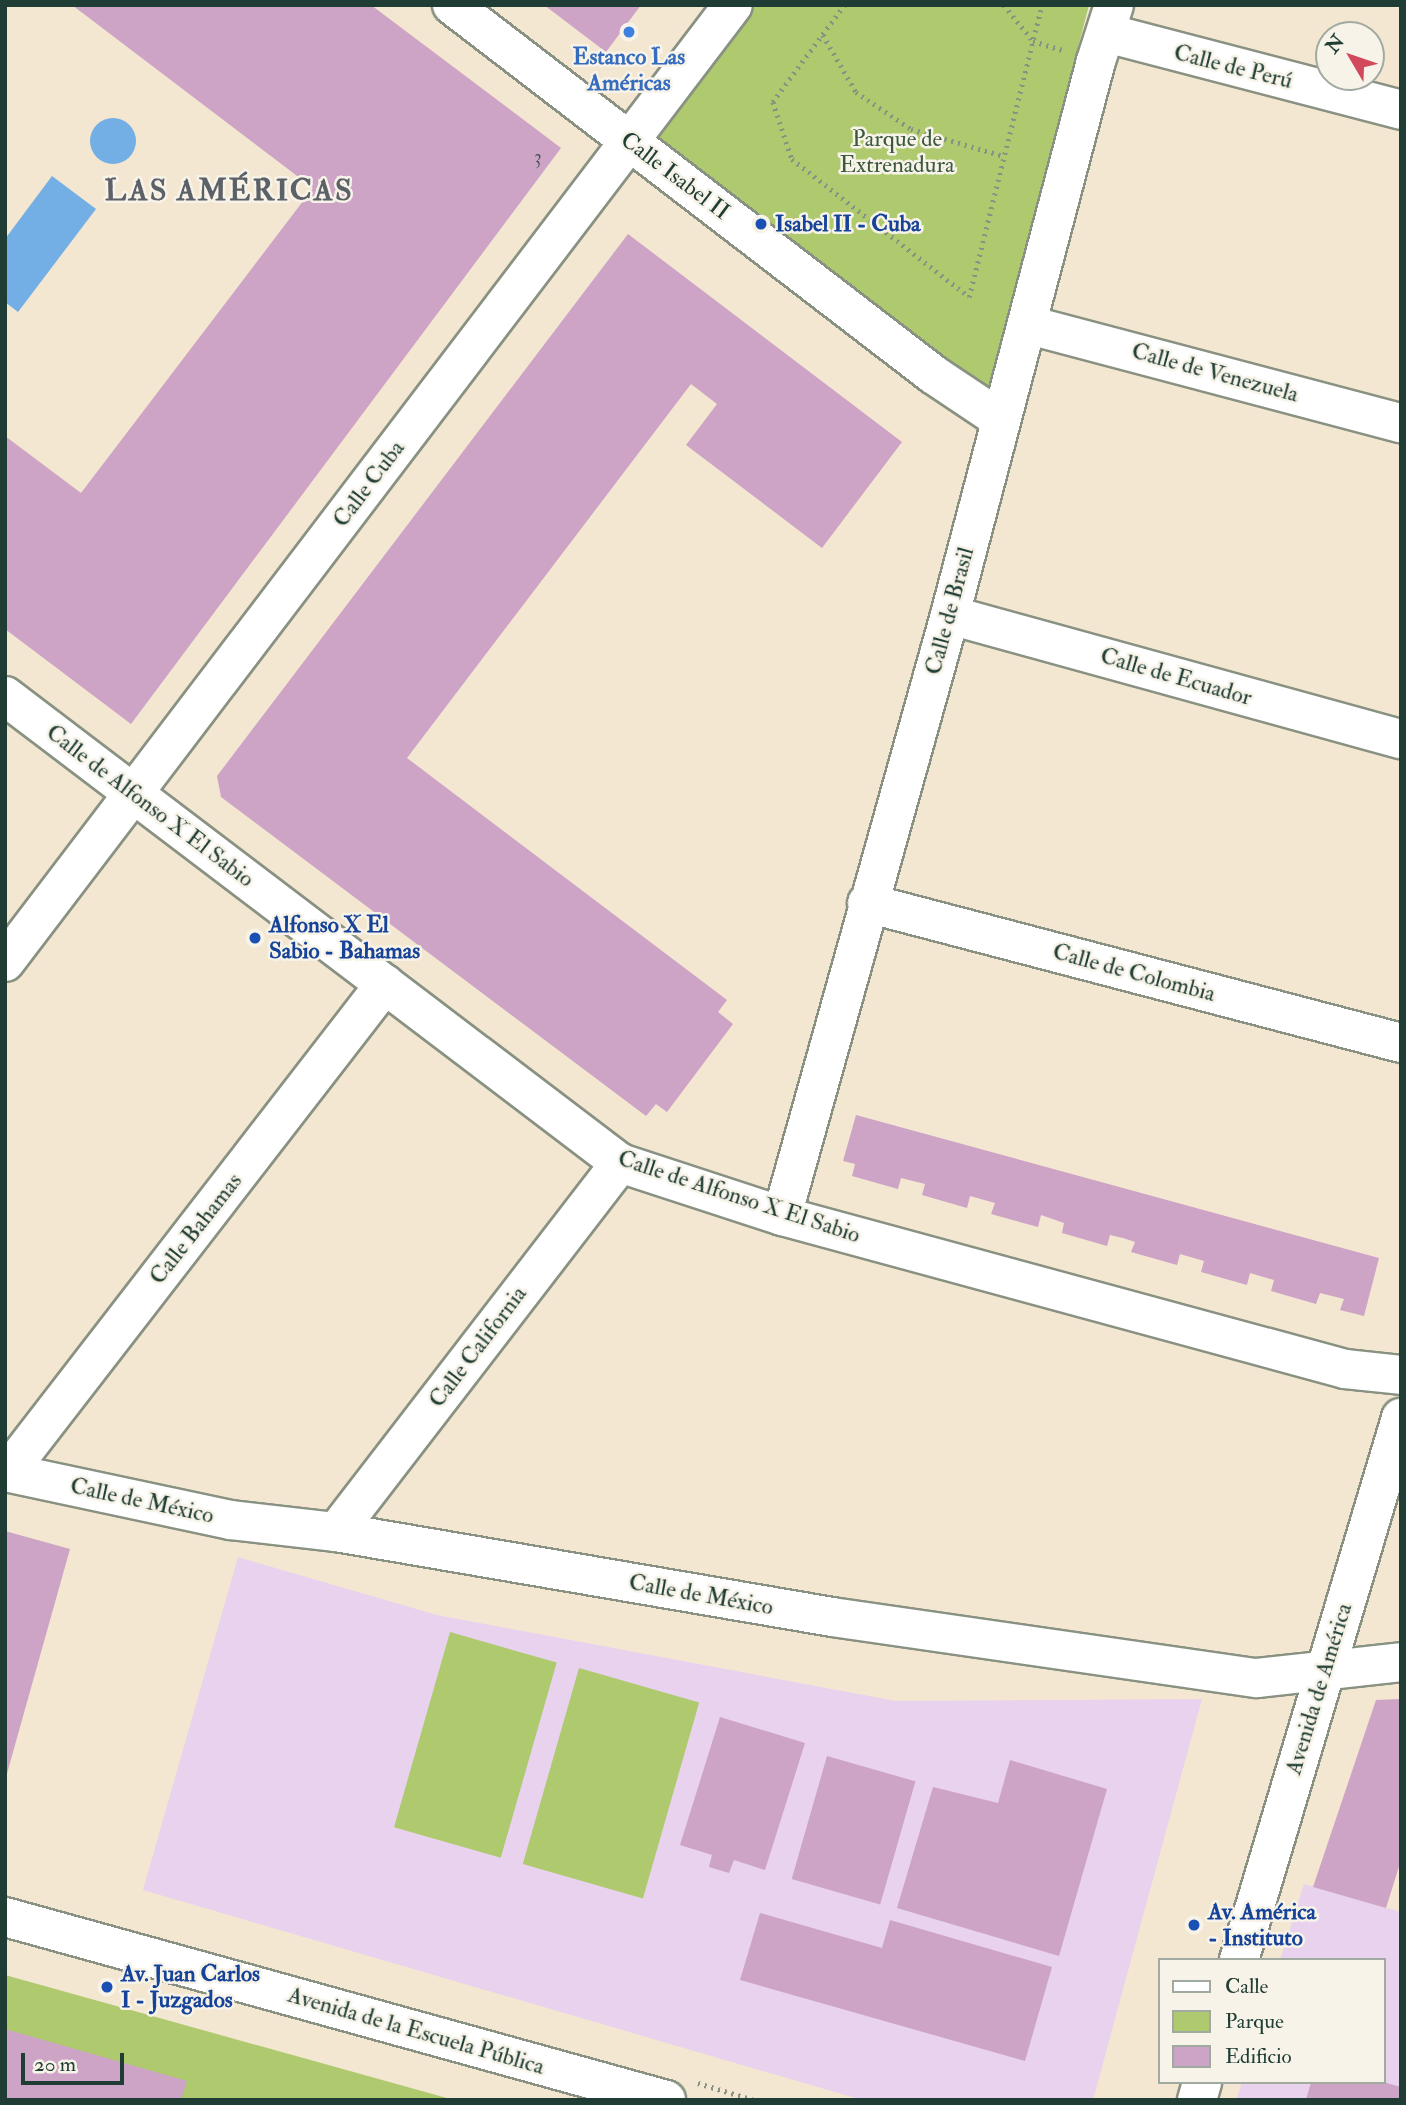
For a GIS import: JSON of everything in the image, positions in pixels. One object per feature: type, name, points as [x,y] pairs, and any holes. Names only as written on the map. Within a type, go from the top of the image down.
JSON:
[{"type":"street","name":"Calle Isabel II","points":[[452,5],[934,375],[1000,419]]},
{"type":"street","name":"Calle Cuba","points":[[5,962],[733,5]]},
{"type":"street","name":"Calle de Perú","points":[[1105,33],[1401,110]]},
{"type":"street","name":"Calle de Brasil","points":[[782,1216],[867,903],[950,615],[1000,419],[1029,325],[1105,33]]},
{"type":"street","name":"Calle de Venezuela","points":[[1029,325],[1401,423]]},
{"type":"street","name":"Calle de Ecuador","points":[[950,615],[1401,739]]},
{"type":"street","name":"Calle de Alfonso X El Sabio","points":[[5,696],[620,1163],[782,1216],[1345,1369],[1401,1375]]},
{"type":"street","name":"Calle de Colombia","points":[[867,903],[1401,1043]]},
{"type":"street","name":"Calle Bahamas","points":[[6,1473],[385,984]]},
{"type":"street","name":"Calle California","points":[[336,1532],[620,1163]]},
{"type":"street","name":"Avenida de América","points":[[1240,1958],[1401,1418]]},
{"type":"street","name":"Calle de México","points":[[6,1473],[230,1520],[336,1532],[832,1617],[1257,1678],[1325,1668],[1401,1662]]},
{"type":"street","name":"Avenida de la Escuela Pública","points":[[5,1917],[666,2100]]},
{"type":"path","points":[[845,5],[773,102],[792,159],[969,296],[1042,5]]},
{"type":"path","points":[[1004,5],[1033,41]]},
{"type":"path","points":[[1033,41],[1105,33]]},
{"type":"path","points":[[823,35],[856,92],[911,130],[1004,156]]},
{"type":"shaded area","points":[[238,1557],[437,1615],[896,1701],[1202,1699],[1093,2100],[862,2100],[143,1890]]},
{"type":"shaded area","points":[[1304,1884],[1401,1912],[1401,2100],[1236,2100],[1241,2084],[1385,2084],[1385,1958],[1281,1958]]},
{"type":"green space","name":"Parque de Extrenadura","points":[[739,5],[1089,5],[985,404],[637,140]]},
{"type":"green space","points":[[450,1632],[557,1663],[501,1858],[394,1827]]},
{"type":"green space","points":[[579,1668],[699,1702],[643,1899],[523,1864]]},
{"type":"green space","points":[[5,1975],[454,2100],[5,2100]]},
{"type":"water","points":[[113,118],[129,125],[136,141],[129,157],[113,164],[97,157],[90,141],[97,125]]},
{"type":"water","points":[[52,176],[96,209],[18,312],[5,302],[5,239]]},
{"type":"building","points":[[72,5],[371,5],[561,148],[131,724],[5,629],[5,436],[81,493],[313,188]]},
{"type":"building","points":[[544,5],[641,5],[606,52]]},
{"type":"building","points":[[628,234],[902,442],[822,548],[686,445],[717,404],[691,384],[407,758],[727,1000],[718,1012],[733,1024],[667,1112],[656,1104],[646,1116],[221,797],[217,776]]},
{"type":"building","points":[[856,1115],[1379,1258],[1364,1316],[1340,1310],[1344,1299],[1320,1293],[1316,1304],[1271,1291],[1274,1280],[1250,1273],[1247,1285],[1201,1272],[1204,1261],[1180,1254],[1177,1265],[1131,1252],[1135,1242],[1123,1238],[1110,1235],[1107,1246],[1062,1233],[1064,1223],[1041,1215],[1038,1227],[991,1214],[995,1203],[970,1196],[967,1208],[922,1195],[925,1184],[901,1178],[898,1189],[852,1176],[855,1164],[843,1161]]},
{"type":"building","points":[[5,1531],[70,1549],[6,1777],[5,1777]]},
{"type":"building","points":[[1401,1699],[1401,1860],[1386,1908],[1313,1887],[1376,1700]]},
{"type":"building","points":[[720,1717],[805,1743],[765,1870],[734,1860],[729,1873],[709,1867],[712,1855],[680,1845]]},
{"type":"building","points":[[827,1756],[915,1781],[880,1904],[792,1879]]},
{"type":"building","points":[[1010,1760],[1107,1789],[1059,1956],[897,1908],[933,1787],[998,1803]]},
{"type":"building","points":[[760,1913],[882,1948],[890,1920],[1052,1967],[1025,2061],[740,1980]]},
{"type":"building","points":[[5,2029],[187,2081],[181,2100],[5,2100]]},
{"type":"building","points":[[1385,2083],[1401,2087],[1401,2100],[1306,2100],[1310,2084]]},
{"type":"place","name":"Estanco Las Américas","points":[[629,32]]},
{"type":"place","name":"Isabel II - Cuba","points":[[761,224]]},
{"type":"place","name":"Alfonso X El Sabio - Bahamas","points":[[255,938]]},
{"type":"place","name":"Av. América - Instituto","points":[[1194,1925]]},
{"type":"place","name":"Av. Juan Carlos I - Juzgados","points":[[107,1987]]},
{"type":"district","name":"LAS AMÉRICAS","points":[[229,191]]}]
